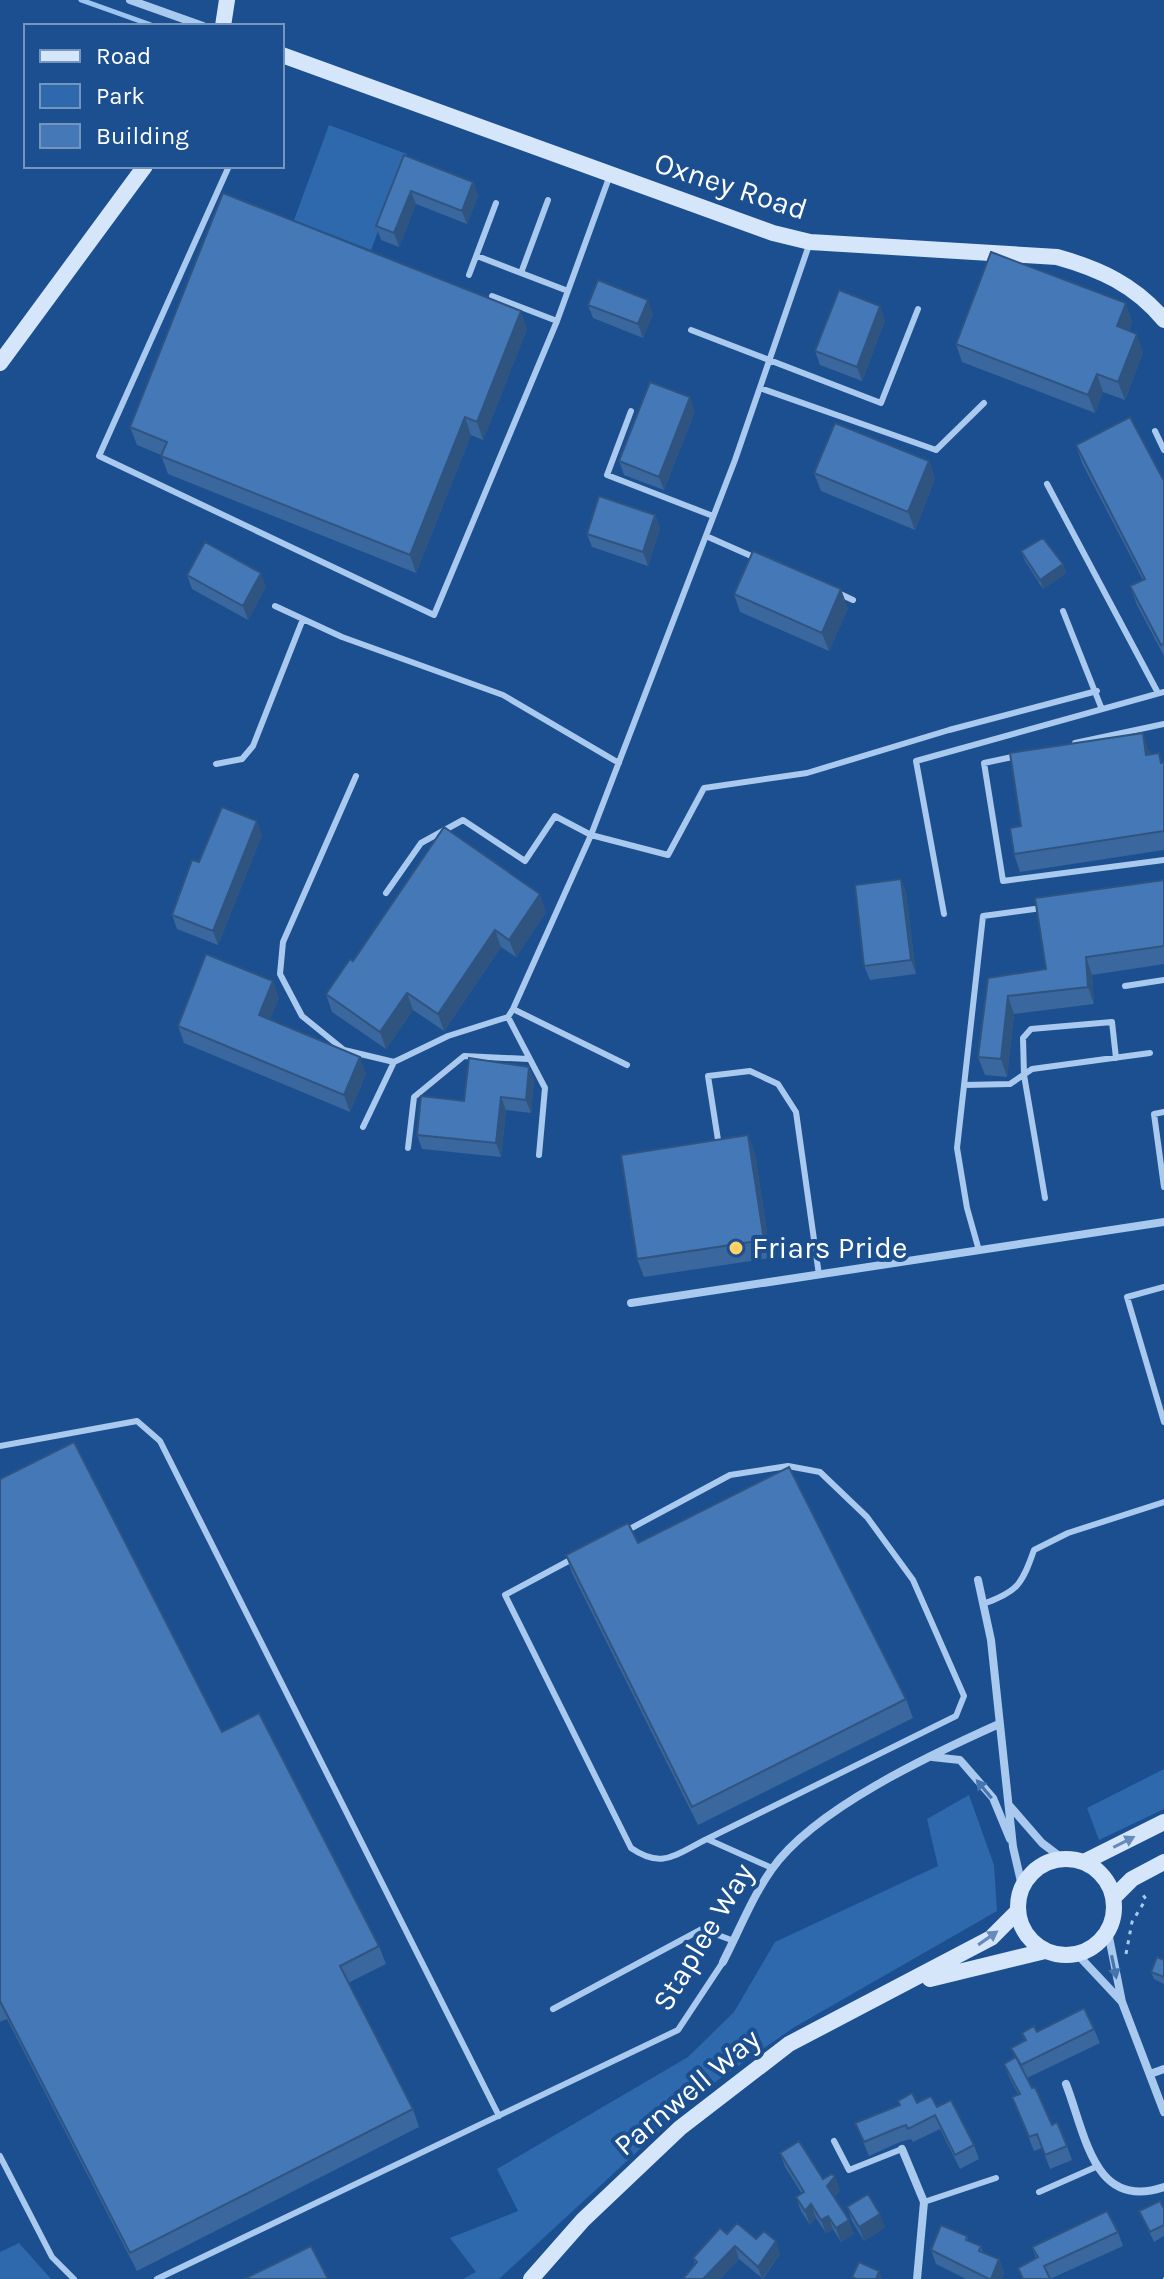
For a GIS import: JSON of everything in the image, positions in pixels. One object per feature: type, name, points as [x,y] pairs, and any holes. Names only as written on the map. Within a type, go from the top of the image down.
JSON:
[{"type":"street","points":[[130,0],[197,24]]},
{"type":"street","points":[[223,24],[227,0]]},
{"type":"street","name":"Oxney Road","points":[[284,56],[773,233],[810,242],[1057,257],[1092,267],[1139,294],[1164,320]]},
{"type":"street","points":[[0,363],[144,168]]},
{"type":"street","points":[[631,1303],[978,1247],[1164,1222]]},
{"type":"street","points":[[978,1580],[991,1640],[1013,1847],[1022,1886],[1017,1912],[1027,1935],[1045,1951],[1077,1954],[1089,1950],[1108,1932]]},
{"type":"street","name":"Staplee Way","points":[[723,1962],[772,1868],[802,1837],[842,1807],[999,1724]]},
{"type":"street","points":[[932,1757],[960,1760],[993,1798],[1013,1847]]},
{"type":"street","points":[[1009,1804],[1042,1843],[1063,1859]]},
{"type":"street","points":[[1084,1862],[1164,1822]]},
{"type":"street","points":[[1022,1886],[1038,1867],[1063,1859],[1084,1862],[1108,1883],[1113,1898],[1108,1932],[1122,2002],[1164,2112]]},
{"type":"street","points":[[1113,1898],[1132,1879],[1164,1862]]},
{"type":"street","name":"Parnwell Way","points":[[905,1986],[991,1938],[1017,1912]]},
{"type":"street","name":"Parnwell Way","points":[[531,2279],[583,2220],[692,2118],[789,2044],[845,2011],[905,1986],[998,1959],[1045,1951]]},
{"type":"street","points":[[1077,1954],[1122,2002]]},
{"type":"street","points":[[1150,2074],[1164,2069]]},
{"type":"street","points":[[1066,2084],[1106,2180],[1121,2191],[1142,2195],[1164,2187]]},
{"type":"street","points":[[902,2149],[924,2202],[917,2279]]},
{"type":"lane","points":[[228,168],[99,456],[434,615],[557,321],[610,175]]},
{"type":"lane","points":[[521,273],[548,200]]},
{"type":"lane","points":[[469,275],[496,203]]},
{"type":"lane","points":[[363,1127],[394,1062],[448,1036],[508,1017],[513,1009],[591,835],[619,763],[706,536],[810,242]]},
{"type":"lane","points":[[477,256],[568,291]]},
{"type":"lane","points":[[492,296],[557,321]]},
{"type":"lane","points":[[691,330],[881,403],[918,309]]},
{"type":"lane","points":[[760,388],[936,450],[984,403]]},
{"type":"lane","points":[[631,411],[607,475],[713,516]]},
{"type":"lane","points":[[1155,431],[1164,450]]},
{"type":"lane","points":[[944,914],[916,761],[1101,707],[1161,693],[1047,484]]},
{"type":"lane","points":[[706,536],[773,565]]},
{"type":"lane","points":[[826,588],[853,600]]},
{"type":"lane","points":[[275,606],[342,637],[503,695],[619,763]]},
{"type":"lane","points":[[1063,611],[1101,707]]},
{"type":"lane","points":[[216,764],[242,759],[253,746],[303,619]]},
{"type":"lane","points":[[386,893],[421,843],[463,820],[525,861],[555,816],[591,835],[668,855],[704,788],[807,773],[949,730],[1097,691]]},
{"type":"lane","points":[[1059,747],[1164,724]]},
{"type":"lane","points":[[1029,754],[984,763],[1003,881],[1164,860]]},
{"type":"lane","points":[[356,776],[283,942],[280,974],[302,1016],[344,1050],[394,1062]]},
{"type":"lane","points":[[978,1247],[967,1208],[957,1148],[983,916],[1059,905]]},
{"type":"lane","points":[[1125,986],[1164,980]]},
{"type":"lane","points":[[513,1009],[627,1065]]},
{"type":"lane","points":[[508,1017],[545,1088],[539,1155]]},
{"type":"lane","points":[[1045,1198],[1024,1075],[1023,1038],[1031,1029],[1112,1022],[1116,1058]]},
{"type":"lane","points":[[964,1085],[1010,1084],[1032,1069],[1150,1053]]},
{"type":"lane","points":[[408,1148],[414,1097],[464,1056],[528,1059]]},
{"type":"lane","points":[[718,1140],[708,1076],[750,1071],[778,1084],[796,1112],[819,1275]]},
{"type":"lane","points":[[1164,1112],[1154,1114],[1164,1187]]},
{"type":"lane","points":[[1164,1287],[1127,1297],[1164,1422]]},
{"type":"lane","points":[[0,1446],[137,1421],[160,1441],[499,2116]]},
{"type":"lane","points":[[590,1550],[505,1595],[631,1848],[649,1861],[664,1860],[956,1716],[964,1696],[913,1580],[867,1517],[820,1472],[788,1466],[730,1475],[618,1535]]},
{"type":"lane","points":[[983,1604],[1012,1594],[1026,1574],[1034,1550],[1068,1533],[1164,1502]]},
{"type":"lane","points":[[707,1839],[772,1868]]},
{"type":"lane","points":[[553,2009],[702,1929],[734,1941]]},
{"type":"lane","name":"Staplee Way","points":[[157,2279],[678,2030],[723,1962]]},
{"type":"lane","points":[[834,2141],[849,2170],[902,2149]]},
{"type":"lane","points":[[0,2156],[52,2257],[74,2279]]},
{"type":"lane","points":[[1039,2192],[1098,2166]]},
{"type":"lane","points":[[924,2202],[996,2178]]},
{"type":"path","points":[[1124,1967],[1132,1922],[1146,1899],[1132,1879]]},
{"type":"green space","points":[[329,125],[407,154],[371,250],[294,220]]},
{"type":"green space","points":[[1164,1769],[1164,1809],[1099,1840],[1087,1808]]},
{"type":"green space","points":[[969,1795],[994,1865],[997,1911],[793,2028],[705,2089],[499,2279],[463,2279],[476,2272],[450,2238],[518,2211],[497,2169],[688,2057],[734,2012],[775,1942],[938,1866],[927,1819]]},
{"type":"green space","points":[[19,2243],[51,2279],[0,2279],[0,2252]]},
{"type":"building","points":[[404,155],[473,182],[462,211],[411,191],[394,233],[376,226]]},
{"type":"building","points":[[223,193],[521,311],[477,422],[465,417],[410,555],[161,456],[167,442],[130,427]]},
{"type":"building","points":[[991,252],[1126,303],[1117,326],[1137,334],[1118,382],[1097,374],[1088,395],[956,344]]},
{"type":"building","points":[[598,280],[648,300],[638,324],[588,305]]},
{"type":"building","points":[[839,290],[880,306],[857,367],[815,351]]},
{"type":"building","points":[[650,382],[690,397],[659,477],[619,461]]},
{"type":"building","points":[[1130,417],[1164,481],[1164,643],[1161,645],[1130,586],[1145,579],[1076,445]]},
{"type":"building","points":[[835,423],[929,461],[908,512],[814,473]]},
{"type":"building","points":[[599,496],[655,515],[643,552],[587,534]]},
{"type":"building","points":[[1043,538],[1063,564],[1040,580],[1021,551]]},
{"type":"building","points":[[205,542],[261,573],[243,606],[187,575]]},
{"type":"building","points":[[753,551],[841,589],[822,633],[734,594]]},
{"type":"building","points":[[1143,733],[1146,755],[1159,753],[1161,763],[1164,762],[1164,831],[1014,854],[1010,828],[1021,826],[1010,753]]},
{"type":"building","points":[[222,807],[257,821],[213,931],[172,915],[192,860],[199,862]]},
{"type":"building","points":[[444,827],[540,894],[509,940],[495,930],[438,1014],[407,993],[380,1032],[326,994],[350,959],[353,961]]},
{"type":"building","points":[[901,879],[911,960],[864,966],[855,885]]},
{"type":"building","points":[[1164,880],[1164,946],[1086,957],[1088,987],[1008,996],[1001,1059],[978,1057],[988,978],[1046,969],[1035,898]]},
{"type":"building","points":[[206,954],[273,981],[259,1015],[360,1057],[344,1095],[178,1026]]},
{"type":"building","points":[[469,1058],[529,1067],[526,1100],[501,1097],[496,1143],[417,1135],[421,1096],[464,1101]]},
{"type":"building","points":[[748,1135],[764,1240],[637,1259],[621,1155]]},
{"type":"building","points":[[74,1442],[222,1732],[259,1713],[379,1946],[340,1966],[413,2109],[130,2253],[0,2001],[0,1479]]},
{"type":"building","points":[[789,1467],[906,1699],[692,1807],[566,1555],[628,1523],[638,1543]]},
{"type":"building","points":[[1157,1957],[1164,1960],[1164,1977],[1151,1972]]},
{"type":"building","points":[[1084,2008],[1094,2029],[1021,2065],[1011,2048],[1026,2040],[1022,2033],[1034,2026],[1037,2032]]},
{"type":"building","points":[[1016,2057],[1032,2088],[1035,2087],[1052,2125],[1057,2122],[1067,2146],[1045,2155],[1037,2134],[1029,2137],[1012,2097],[1020,2094],[1004,2064]]},
{"type":"building","points":[[912,2093],[917,2103],[931,2096],[937,2107],[951,2100],[974,2145],[955,2155],[935,2115],[908,2129],[906,2125],[864,2142],[855,2123],[900,2105],[898,2101]]},
{"type":"building","points":[[799,2141],[823,2179],[832,2174],[835,2176],[827,2186],[849,2220],[836,2228],[828,2216],[821,2220],[811,2204],[805,2211],[796,2197],[804,2192],[780,2153]]},
{"type":"building","points":[[868,2194],[880,2214],[859,2227],[847,2207]]},
{"type":"building","points":[[1160,2201],[1164,2209],[1164,2225],[1150,2232],[1139,2211]]},
{"type":"building","points":[[1107,2211],[1118,2232],[1044,2266],[1050,2279],[1023,2279],[1018,2268],[1038,2257],[1032,2247]]},
{"type":"building","points":[[737,2223],[756,2239],[764,2231],[776,2241],[758,2267],[735,2246],[703,2279],[683,2279],[697,2262],[693,2258],[720,2228],[727,2234]]},
{"type":"building","points":[[941,2225],[967,2236],[966,2240],[981,2246],[979,2251],[999,2259],[991,2279],[931,2250]]},
{"type":"building","points":[[311,2246],[328,2279],[244,2279]]},
{"type":"building","points":[[859,2262],[879,2271],[876,2279],[852,2277]]},
{"type":"waterway","points":[[81,0],[148,24]]},
{"type":"place","name":"Friars Pride","points":[[736,1248]]}]
